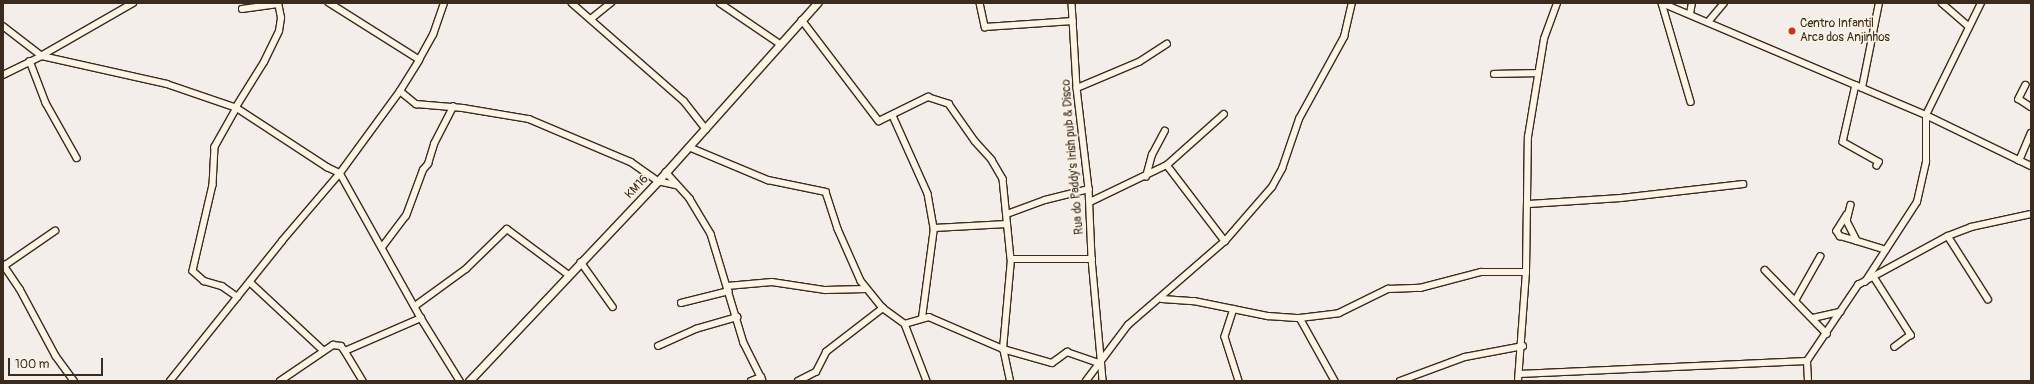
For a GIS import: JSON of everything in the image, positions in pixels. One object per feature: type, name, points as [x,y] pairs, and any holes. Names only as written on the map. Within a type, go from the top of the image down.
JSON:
[{"type":"street","points":[[3,75],[42,56],[133,3]]},
{"type":"street","points":[[329,3],[419,60]]},
{"type":"street","points":[[170,381],[340,173],[400,90],[419,60],[433,35],[444,3]]},
{"type":"street","points":[[572,3],[684,101],[706,129]]},
{"type":"street","points":[[591,19],[611,3]]},
{"type":"street","points":[[720,3],[780,44]]},
{"type":"street","name":"KM16","points":[[472,381],[706,129],[817,3]]},
{"type":"street","points":[[980,3],[985,27],[1073,20]]},
{"type":"street","name":"Rua do Paddy's Irish pub & Disco","points":[[1072,3],[1076,88],[1089,189],[1092,259],[1101,364],[1104,381]]},
{"type":"street","points":[[1086,381],[1101,364],[1128,325],[1162,299],[1225,241],[1243,222],[1278,176],[1299,119],[1344,37],[1352,3]]},
{"type":"street","points":[[1518,381],[1523,346],[1528,204],[1528,137],[1544,39],[1557,3]]},
{"type":"street","points":[[1691,102],[1662,3],[1709,21],[1926,115],[2031,166]]},
{"type":"street","points":[[1690,14],[1692,3]]},
{"type":"street","points":[[1709,21],[1724,3]]},
{"type":"street","points":[[1877,166],[1879,162],[1843,142],[1859,86],[1879,3]]},
{"type":"street","points":[[1942,3],[1968,26]]},
{"type":"street","points":[[1865,282],[1912,212],[1924,177],[1926,115],[1968,26],[1981,3]]},
{"type":"street","points":[[238,297],[222,286],[204,281],[193,271],[213,184],[216,147],[236,108],[264,62],[279,31],[278,4],[242,9]]},
{"type":"street","points":[[802,20],[879,121],[893,116],[928,97],[949,104],[999,170],[1003,179],[1011,259],[1003,349],[1010,381]]},
{"type":"street","points":[[3,26],[42,56],[167,84],[236,108],[327,167],[340,173],[383,246],[421,318],[460,381]]},
{"type":"street","points":[[1076,88],[1139,62],[1167,44]]},
{"type":"street","points":[[3,75],[42,56]]},
{"type":"street","points":[[30,61],[46,103],[76,158]]},
{"type":"street","points":[[1494,74],[1538,73]]},
{"type":"street","points":[[2026,85],[2019,99],[2031,107]]},
{"type":"street","points":[[400,90],[416,104],[453,107],[529,120],[546,125],[618,159],[631,162],[658,181],[676,186]]},
{"type":"street","points":[[383,246],[406,216],[423,170],[428,164],[434,144],[453,107]]},
{"type":"street","points":[[1090,202],[1146,177],[1167,165],[1224,114]]},
{"type":"street","points":[[893,116],[928,194],[934,228],[922,318]]},
{"type":"street","points":[[1146,177],[1152,155],[1165,131]]},
{"type":"street","points":[[2019,161],[2031,133]]},
{"type":"street","points":[[689,147],[768,180],[826,192],[853,267],[866,289],[883,308],[905,324],[927,381]]},
{"type":"street","points":[[1167,165],[1225,241]]},
{"type":"street","points":[[666,172],[676,186],[690,199],[704,220],[728,289],[744,343],[762,379],[751,381]]},
{"type":"street","points":[[1528,204],[1621,198],[1743,184]]},
{"type":"street","points":[[1007,214],[1045,200],[1089,189]]},
{"type":"street","points":[[1851,205],[1837,231],[1840,236],[1886,250]]},
{"type":"street","points":[[1847,214],[1847,221],[1857,242]]},
{"type":"street","points":[[1808,381],[1807,361],[1827,334],[1853,291],[1865,282],[1948,236],[1971,227],[2031,214]]},
{"type":"street","points":[[934,228],[1007,224]]},
{"type":"street","points":[[415,306],[466,269],[506,229],[569,275]]},
{"type":"street","points":[[55,231],[4,265],[56,356],[74,381]]},
{"type":"street","points":[[1948,236],[1988,299]]},
{"type":"street","points":[[1795,301],[1820,257]]},
{"type":"street","points":[[1011,259],[1092,259]]},
{"type":"street","points":[[581,262],[613,306]]},
{"type":"street","points":[[1765,270],[1827,334]]},
{"type":"street","points":[[1162,299],[1234,309],[1268,316],[1300,318],[1339,313],[1388,289],[1420,288],[1481,272],[1526,272]]},
{"type":"street","points":[[1874,277],[1911,335],[1895,347]]},
{"type":"street","points":[[250,282],[323,350]]},
{"type":"street","points":[[681,303],[728,289],[772,282],[825,290],[866,289]]},
{"type":"street","points":[[798,381],[816,372],[826,352],[883,308]]},
{"type":"street","points":[[1234,309],[1225,337],[1239,381]]},
{"type":"street","points":[[1813,318],[1840,312]]},
{"type":"street","points":[[658,346],[696,329],[736,317]]},
{"type":"street","points":[[905,324],[929,317],[1003,349],[1052,363],[1063,353],[1073,352],[1101,364]]},
{"type":"street","points":[[345,351],[421,318]]},
{"type":"street","points":[[1300,318],[1336,381]]},
{"type":"street","points":[[280,381],[332,344],[341,346],[363,381]]},
{"type":"street","points":[[1400,381],[1466,357],[1523,346]]},
{"type":"street","points":[[1519,374],[1807,361]]},
{"type":"place","name":"Centro Infantil Arca dos Anjinhos","points":[[1792,31]]}]
